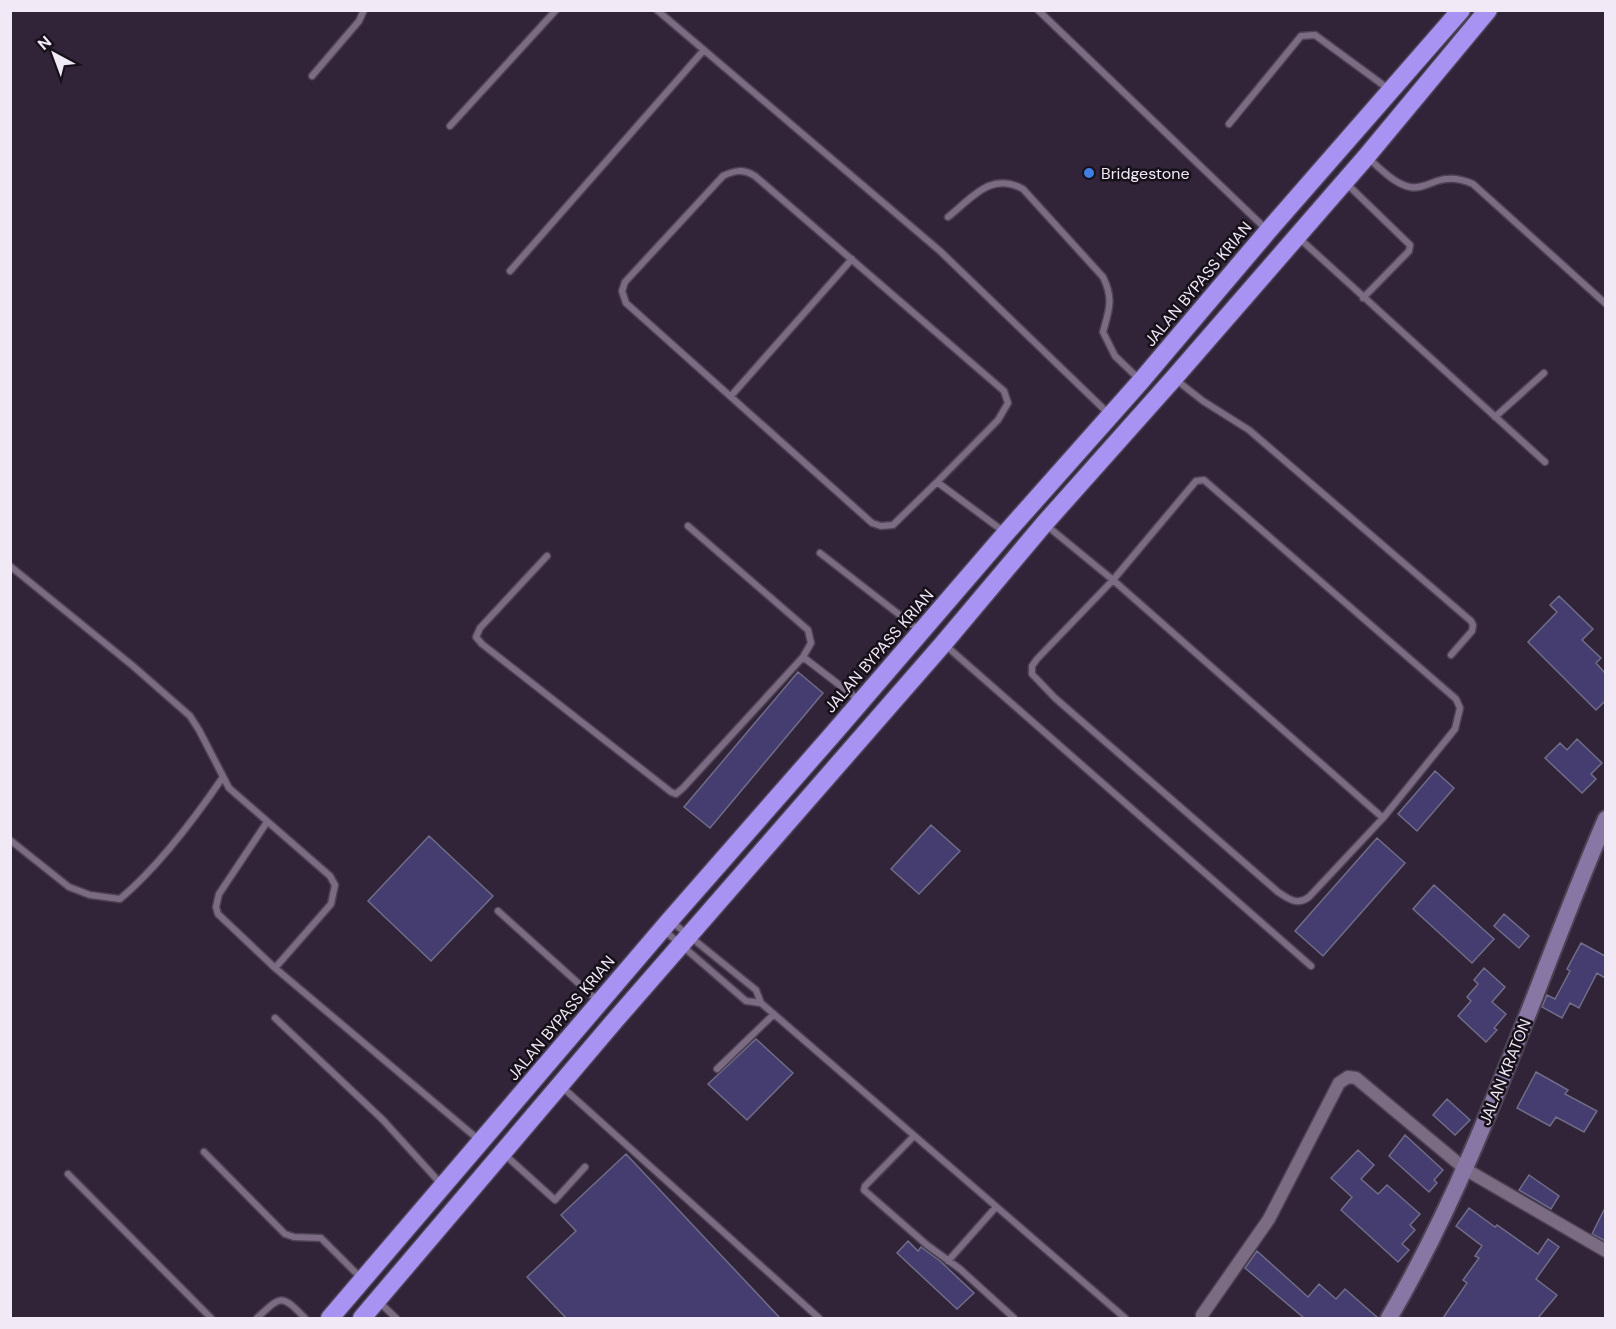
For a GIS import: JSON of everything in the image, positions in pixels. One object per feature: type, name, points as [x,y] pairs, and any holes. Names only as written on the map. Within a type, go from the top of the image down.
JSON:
[{"type":"highway","name":"JALAN BYPASS KRIAN","points":[[330,1318],[666,924],[1141,381],[1268,231],[1461,10]]},
{"type":"highway","points":[[362,1318],[1044,524],[1365,157],[1488,10]]},
{"type":"street","name":"JALAN KRATON","points":[[1389,1318],[1465,1169],[1605,819]]},
{"type":"street","points":[[1201,1317],[1269,1219],[1339,1083],[1345,1078],[1356,1077],[1465,1169],[1605,1251]]},
{"type":"lane","points":[[312,76],[359,21],[364,10]]},
{"type":"lane","points":[[450,126],[556,10]]},
{"type":"lane","points":[[657,10],[940,251],[1110,415]]},
{"type":"lane","points":[[1038,10],[1268,231]]},
{"type":"lane","points":[[1229,124],[1301,36],[1306,34],[1315,35],[1392,91]]},
{"type":"lane","points":[[510,271],[703,51]]},
{"type":"lane","points":[[1365,157],[1393,179],[1410,187],[1426,186],[1438,180],[1462,179],[1473,184],[1605,304]]},
{"type":"lane","points":[[747,171],[1004,391],[1008,403],[998,420],[938,482],[893,525],[880,526],[872,523],[746,412],[731,396],[632,310],[622,291],[625,282],[723,176],[731,172],[747,171]]},
{"type":"lane","points":[[1344,181],[1410,245],[1409,251],[1363,298]]},
{"type":"lane","points":[[948,217],[987,186],[1004,182],[1023,189],[1103,277],[1109,290],[1110,304],[1103,332],[1115,356],[1141,381]]},
{"type":"lane","points":[[1296,235],[1545,462]]},
{"type":"lane","points":[[731,396],[745,383],[852,259]]},
{"type":"lane","points":[[1495,417],[1544,373]]},
{"type":"lane","points":[[1174,378],[1203,401],[1249,430],[1471,621],[1472,631],[1452,655]]},
{"type":"lane","points":[[1204,480],[1456,699],[1460,708],[1455,729],[1383,818],[1309,897],[1301,901],[1294,901],[1278,892],[1055,698],[1033,676],[1032,666],[1113,580],[1196,481],[1204,480]]},
{"type":"lane","points":[[938,482],[1006,533]]},
{"type":"lane","points":[[1044,524],[1113,580],[1383,818]]},
{"type":"lane","points":[[547,556],[480,628],[476,637],[482,644],[676,794],[803,657],[811,644],[808,630],[688,526]]},
{"type":"lane","points":[[820,553],[921,632]]},
{"type":"lane","points":[[10,566],[133,666],[190,716],[229,788],[257,815],[330,876],[335,885],[331,904],[275,968]]},
{"type":"lane","points":[[943,644],[1311,966]]},
{"type":"lane","points":[[803,657],[861,701]]},
{"type":"lane","points":[[10,840],[69,887],[90,895],[120,899],[144,878],[209,798],[223,777]]},
{"type":"lane","points":[[267,822],[219,894],[216,907],[218,914],[275,968],[481,1142]]},
{"type":"lane","points":[[498,911],[599,1003]]},
{"type":"lane","points":[[666,924],[746,1001],[761,1003]]},
{"type":"lane","points":[[666,924],[685,941],[756,990],[761,1003],[1125,1318]]},
{"type":"lane","points":[[717,1069],[774,1014]]},
{"type":"lane","points":[[275,1018],[383,1120],[443,1186]]},
{"type":"lane","points":[[561,1086],[595,1119],[819,1318]]},
{"type":"lane","points":[[914,1136],[865,1186],[864,1190],[948,1262],[960,1269],[1014,1318]]},
{"type":"lane","points":[[204,1152],[285,1234],[294,1237],[321,1238],[362,1279]]},
{"type":"lane","points":[[503,1154],[555,1200],[585,1167]]},
{"type":"lane","points":[[68,1174],[211,1318]]},
{"type":"lane","points":[[948,1262],[996,1208]]},
{"type":"lane","points":[[257,1318],[280,1299],[285,1300],[305,1318]]},
{"type":"lane","points":[[378,1300],[396,1318]]},
{"type":"building","points":[[1559,596],[1593,629],[1582,640],[1601,658],[1596,663],[1605,673],[1605,701],[1596,710],[1528,642],[1557,612],[1550,605]]},
{"type":"building","points":[[798,672],[823,693],[710,828],[684,807]]},
{"type":"building","points":[[1577,739],[1602,763],[1591,774],[1596,779],[1582,793],[1545,758],[1560,743],[1567,750]]},
{"type":"building","points":[[1435,771],[1454,788],[1417,831],[1398,814]]},
{"type":"building","points":[[931,825],[960,851],[919,894],[891,869]]},
{"type":"building","points":[[429,836],[493,896],[431,961],[368,901]]},
{"type":"building","points":[[1377,838],[1405,863],[1323,956],[1295,931]]},
{"type":"building","points":[[1434,885],[1494,939],[1472,963],[1413,909]]},
{"type":"building","points":[[1504,914],[1529,936],[1519,948],[1494,926]]},
{"type":"building","points":[[1581,943],[1605,956],[1605,978],[1597,973],[1579,1008],[1570,1003],[1562,1018],[1542,1007],[1547,995],[1555,999],[1570,971],[1567,969]]},
{"type":"building","points":[[1484,968],[1505,987],[1492,1002],[1506,1014],[1494,1028],[1497,1030],[1486,1042],[1458,1016],[1471,1001],[1467,997],[1478,984],[1474,980]]},
{"type":"building","points":[[756,1039],[793,1073],[747,1120],[708,1084]]},
{"type":"building","points":[[1536,1072],[1568,1090],[1565,1094],[1597,1111],[1584,1132],[1556,1117],[1550,1126],[1517,1108]]},
{"type":"building","points":[[1447,1099],[1470,1120],[1455,1135],[1433,1115]]},
{"type":"building","points":[[1405,1135],[1443,1170],[1434,1180],[1437,1183],[1429,1192],[1389,1156]]},
{"type":"building","points":[[1358,1150],[1374,1165],[1361,1179],[1378,1194],[1387,1185],[1420,1214],[1410,1225],[1415,1230],[1402,1244],[1409,1250],[1398,1262],[1341,1210],[1352,1197],[1331,1178]]},
{"type":"building","points":[[626,1154],[780,1318],[566,1318],[527,1277],[576,1231],[561,1215]]},
{"type":"building","points":[[1529,1175],[1559,1196],[1551,1209],[1519,1190]]},
{"type":"building","points":[[1469,1208],[1538,1254],[1548,1239],[1559,1247],[1536,1279],[1557,1295],[1538,1318],[1443,1318],[1467,1283],[1463,1280],[1479,1258],[1475,1256],[1482,1246],[1456,1226]]},
{"type":"building","points":[[1605,1208],[1605,1241],[1592,1234]]},
{"type":"building","points":[[908,1241],[918,1251],[921,1247],[940,1261],[974,1293],[957,1309],[897,1253]]},
{"type":"building","points":[[1257,1251],[1308,1297],[1319,1284],[1336,1299],[1345,1289],[1378,1318],[1304,1318],[1245,1268]]},
{"type":"place","name":"Bridgestone","points":[[1089,173]]}]
